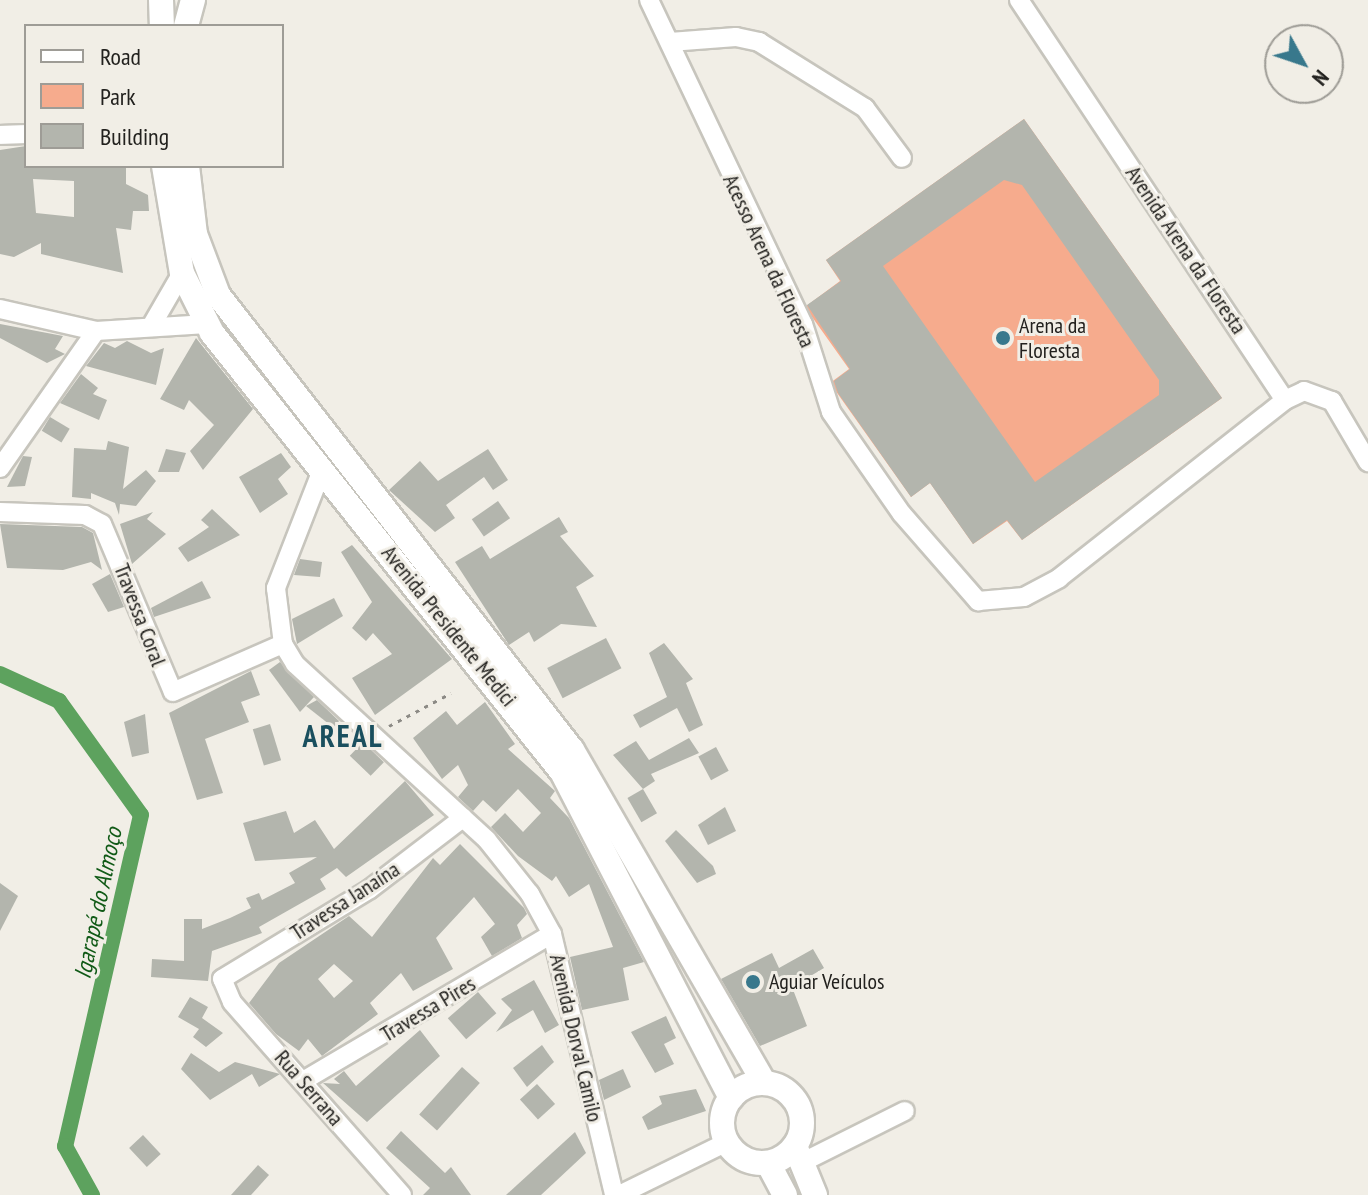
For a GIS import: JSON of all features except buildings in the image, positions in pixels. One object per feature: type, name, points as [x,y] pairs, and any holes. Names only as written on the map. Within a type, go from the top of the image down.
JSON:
[{"type":"main road","points":[[161,0],[162,24]]},
{"type":"main road","points":[[187,24],[193,0]]},
{"type":"main road","name":"Avenida Presidente Medici","points":[[164,168],[182,273],[207,324],[562,772],[731,1098]]},
{"type":"main road","name":"Avenida Presidente Medici","points":[[187,168],[195,234],[218,295],[572,750],[764,1083]]},
{"type":"main road","points":[[798,1154],[768,1163],[744,1159],[727,1142],[723,1120],[731,1098],[764,1083],[786,1091],[800,1111],[798,1154],[815,1195]]},
{"type":"main road","points":[[768,1163],[785,1195]]},
{"type":"street","name":"Acesso Arena da Floresta","points":[[649,0],[803,324],[831,412],[902,514],[978,601],[1024,597],[1059,578],[1285,400]]},
{"type":"street","name":"Avenida Arena da Floresta","points":[[1019,0],[1285,400]]},
{"type":"street","points":[[670,42],[736,37],[759,42],[865,108],[902,158]]},
{"type":"street","points":[[0,135],[24,134]]},
{"type":"street","points":[[153,323],[182,273]]},
{"type":"street","points":[[0,309],[96,331],[153,323],[207,324]]},
{"type":"street","points":[[0,468],[96,331]]},
{"type":"street","points":[[1285,400],[1304,391],[1332,401],[1368,462]]},
{"type":"street","points":[[283,644],[276,588],[322,470]]},
{"type":"street","name":"Travessa Coral","points":[[0,512],[85,515],[102,524],[173,692],[283,644]]},
{"type":"street","name":"Avenida Dorval Camilo","points":[[283,644],[371,735],[463,818],[506,862],[552,934],[616,1195]]},
{"type":"street","name":"Travessa Janaína","points":[[222,979],[370,889],[463,818]]},
{"type":"street","name":"Travessa Pires","points":[[303,1081],[552,934]]},
{"type":"street","name":"Rua Serrana","points":[[222,979],[221,988],[402,1195]]},
{"type":"street","points":[[798,1154],[905,1111]]},
{"type":"street","points":[[616,1195],[727,1142]]},
{"type":"path","points":[[371,735],[451,693]]},
{"type":"green space","name":"Arena da Floresta","points":[[1024,119],[1222,398],[1022,540],[1007,521],[973,544],[930,483],[911,497],[830,383],[849,369],[805,307],[840,281],[826,260]]},
{"type":"waterway","name":"Igarapé do Almoço","points":[[0,674],[59,701],[141,815],[65,1146],[92,1195]]},
{"type":"place","name":"Arena da Floresta","points":[[1003,338]]},
{"type":"place","name":"Aguiar Veículos","points":[[753,982]]},
{"type":"district","name":"AREAL","points":[[343,736]]}]
